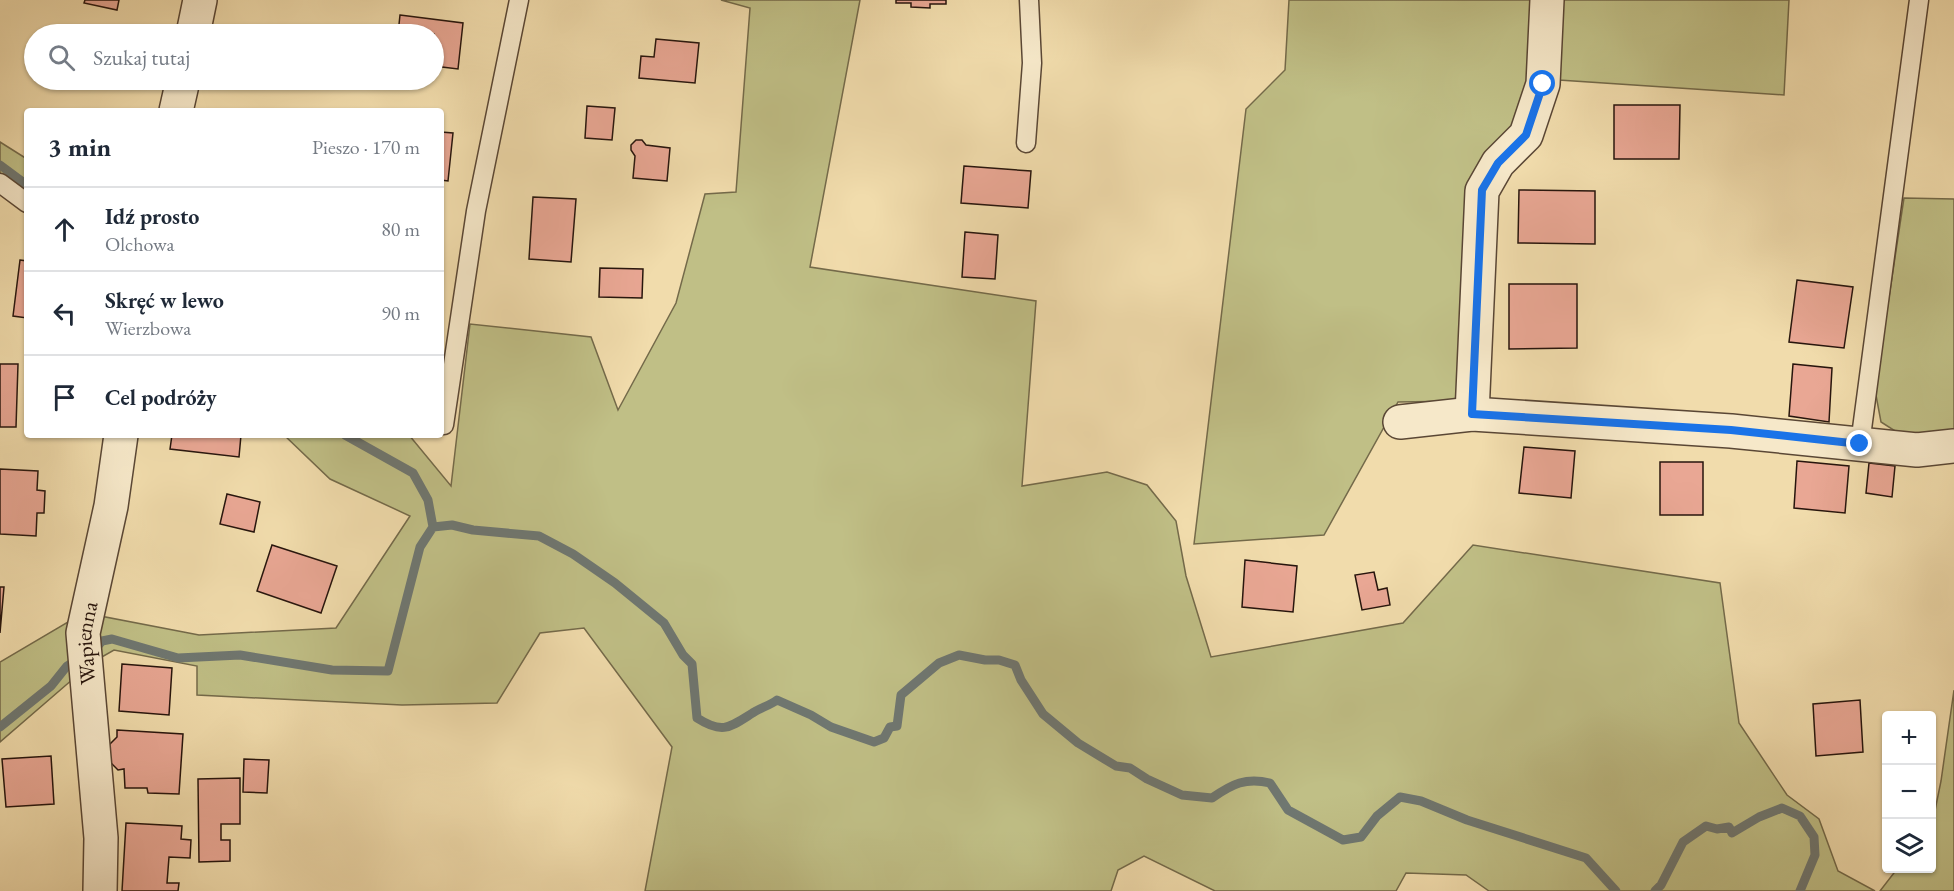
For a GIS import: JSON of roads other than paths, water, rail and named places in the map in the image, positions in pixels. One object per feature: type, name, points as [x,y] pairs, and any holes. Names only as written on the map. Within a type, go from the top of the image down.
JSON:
[{"type":"street","points":[[195,24],[200,0]]},
{"type":"street","points":[[1472,414],[1482,190],[1498,163],[1526,135],[1543,84],[1547,0]]},
{"type":"street","points":[[177,108],[181,90]]},
{"type":"street","points":[[1400,422],[1472,414],[1731,430],[1917,450],[1954,446]]},
{"type":"street","name":"Wapienna","points":[[100,891],[101,838],[83,633],[111,506],[121,438]]},
{"type":"lane","points":[[444,425],[476,211],[519,0]]},
{"type":"lane","points":[[1026,143],[1032,63],[1029,0]]},
{"type":"lane","points":[[1860,444],[1919,0]]},
{"type":"lane","points":[[0,183],[24,201]]},
{"type":"waterway","points":[[0,165],[24,183]]},
{"type":"waterway","points":[[350,438],[413,473],[428,500],[433,527]]},
{"type":"waterway","points":[[93,652],[102,641],[112,639],[178,658],[240,655],[332,670],[388,671],[420,547],[433,527],[452,525],[473,530],[539,536],[573,554],[615,583],[664,623],[683,655],[692,664],[697,718],[713,726],[731,726],[777,700],[831,727],[874,742],[884,738],[890,727],[897,726],[901,695],[939,663],[959,655],[999,660],[1015,665],[1021,680],[1043,714],[1078,743],[1116,766],[1130,768],[1147,779],[1182,795],[1212,798],[1246,781],[1270,783],[1288,810],[1343,840],[1361,837],[1377,816],[1400,797],[1421,801],[1467,820],[1586,858],[1616,891]]},
{"type":"waterway","points":[[0,727],[51,686],[72,663]]},
{"type":"waterway","points":[[1655,891],[1661,885],[1683,842],[1706,826],[1717,829],[1729,827],[1732,833],[1759,817],[1782,808],[1800,816],[1814,837],[1815,855],[1800,891]]}]
